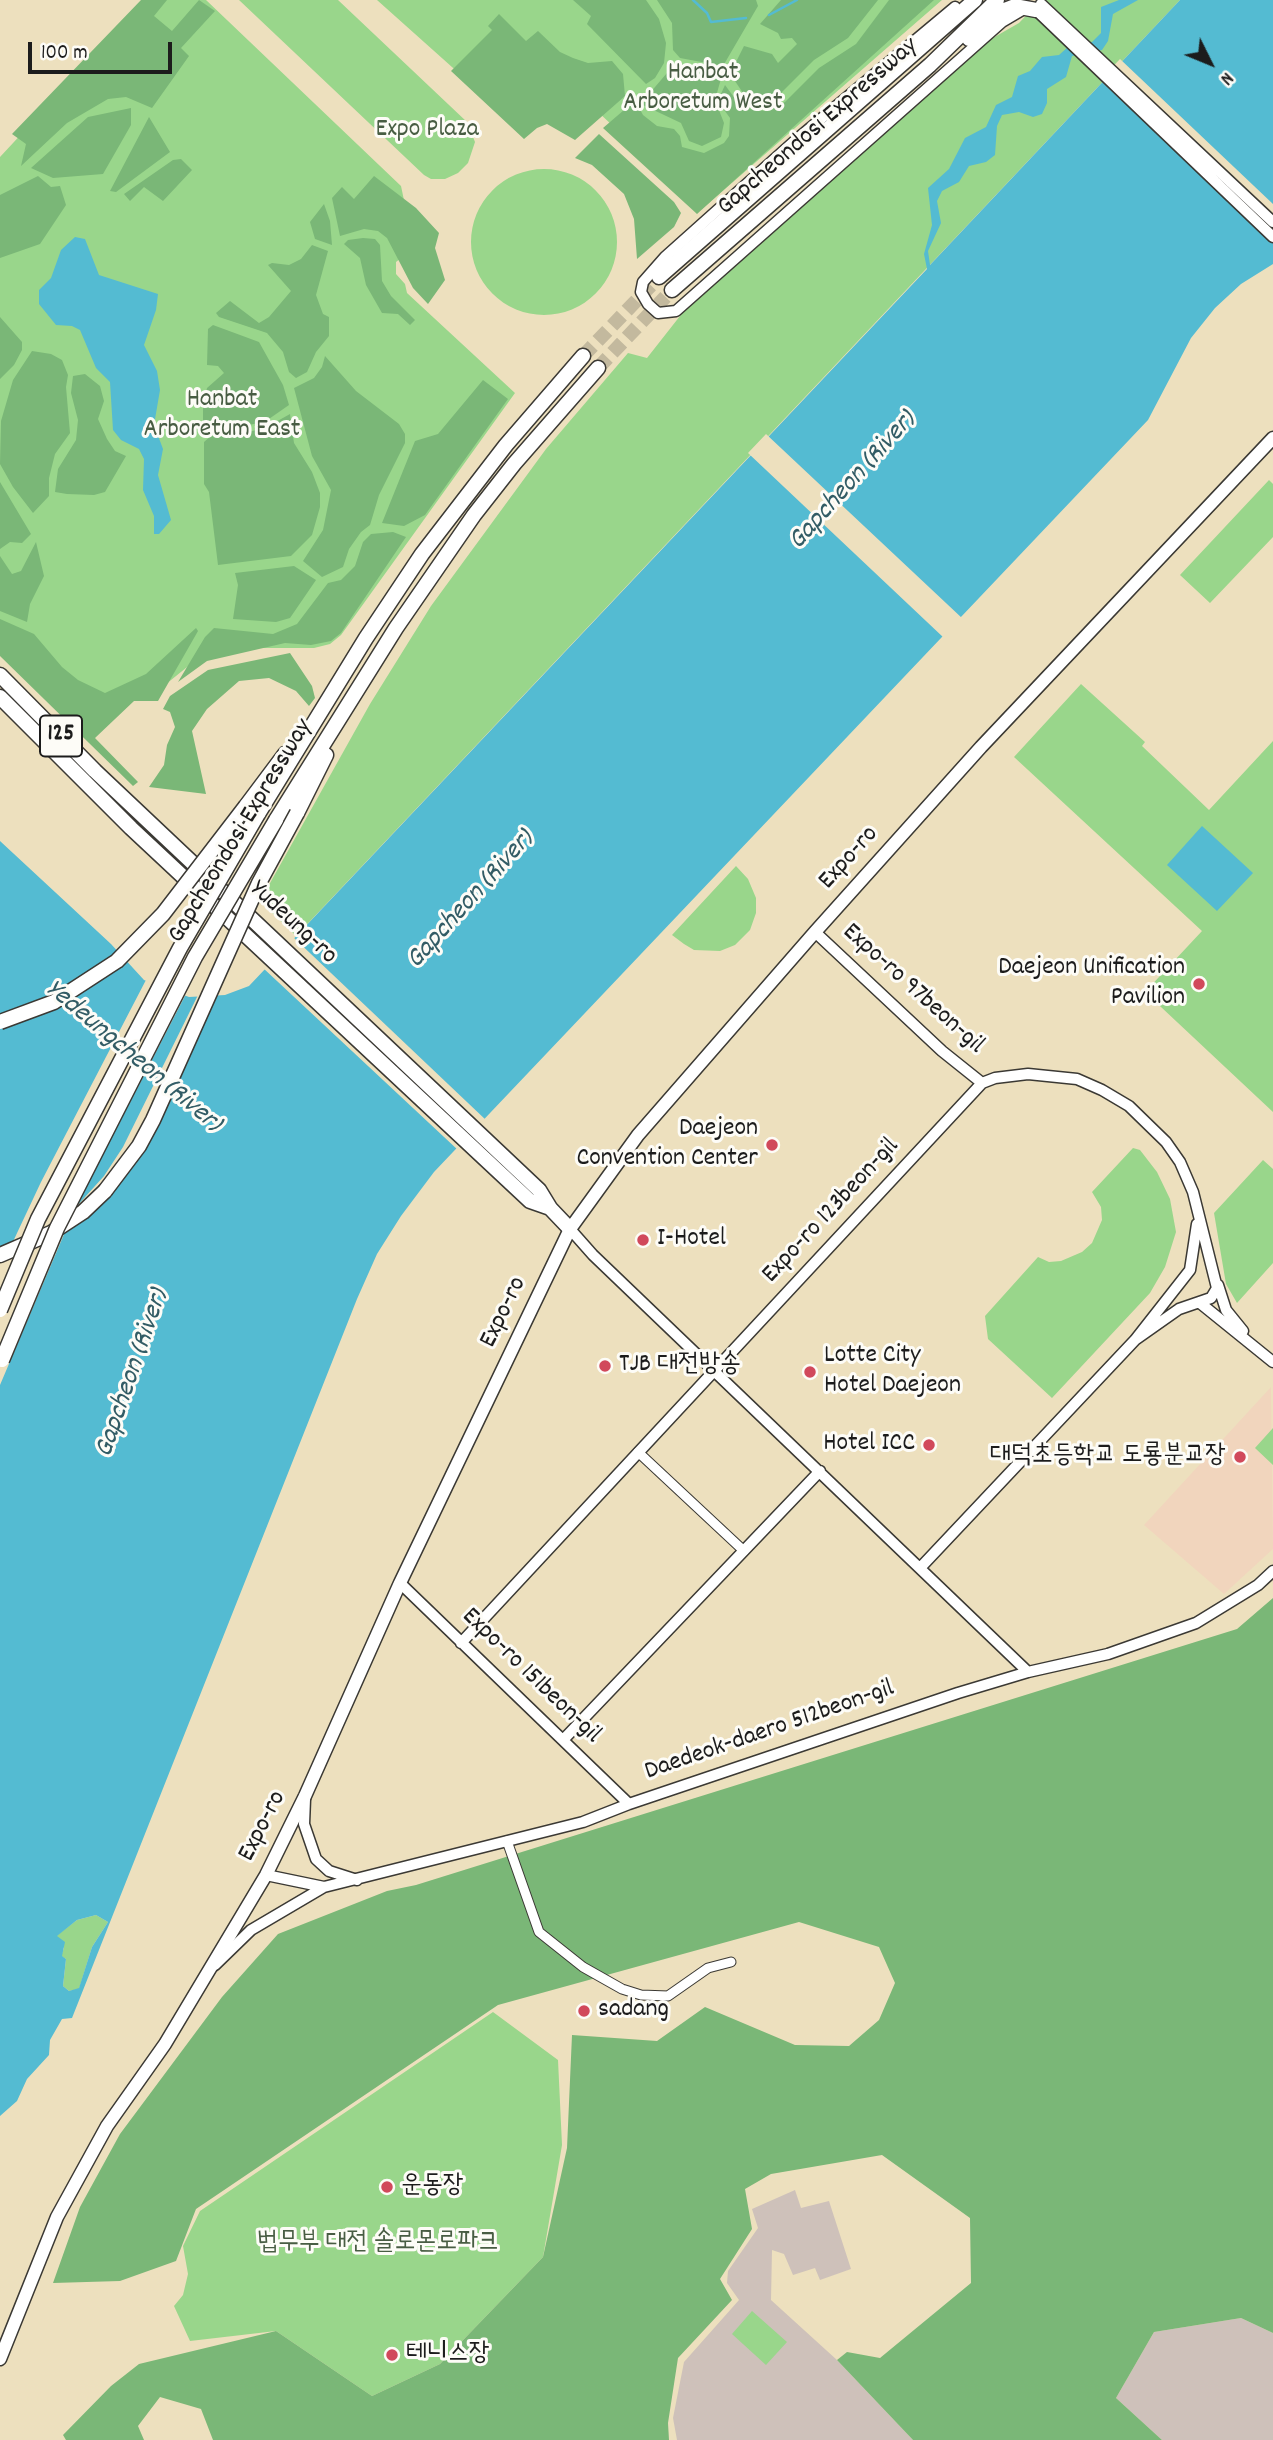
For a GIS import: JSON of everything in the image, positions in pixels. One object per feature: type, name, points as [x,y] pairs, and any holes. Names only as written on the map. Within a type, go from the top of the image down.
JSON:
[{"type":"main road","name":"Gapcheondosi Expressway","points":[[659,277],[975,0]]},
{"type":"main road","name":"Gapcheondosi Expressway","points":[[672,290],[930,65],[997,0]]},
{"type":"main road","points":[[906,60],[959,4]]},
{"type":"main road","points":[[930,65],[1002,11],[1015,5],[1039,5]]},
{"type":"main road","name":"Gapcheondosi Expressway","points":[[0,1310],[38,1219],[252,810],[415,565],[465,496],[583,356]]},
{"type":"main road","name":"Gapcheondosi Expressway","points":[[0,1364],[76,1191],[195,957],[276,820],[396,628],[474,515],[522,454],[598,369]]},
{"type":"main road","name":"Expo-ro","points":[[0,2359],[57,2217],[107,2126],[165,2044],[213,1967],[266,1875],[306,1796],[400,1583],[570,1229],[638,1135],[815,932],[981,747],[1273,438]]},
{"type":"main road","name":"Yudeung-ro","points":[[0,675],[142,816],[539,1190],[550,1208],[570,1229]]},
{"type":"main road","points":[[0,1255],[51,1233],[83,1212],[119,1175],[139,1146],[182,1061],[259,883],[355,696]]},
{"type":"main road","name":"Yudeung-ro","points":[[0,697],[131,828],[530,1201],[550,1208]]},
{"type":"main road","points":[[0,1022],[54,1002],[117,961],[163,914],[252,810]]},
{"type":"street","points":[[959,4],[797,139],[665,257],[643,282],[641,292],[648,304],[658,313],[677,311],[1002,22],[1014,13],[1039,5]]},
{"type":"street","points":[[1039,5],[1273,222]]},
{"type":"street","points":[[1039,5],[1273,237]]},
{"type":"street","name":"Expo-ro 97beon-gil","points":[[815,932],[942,1051],[982,1083],[995,1077],[1055,1075],[1077,1079],[1120,1100],[1147,1121],[1173,1152],[1193,1192],[1198,1218],[1227,1310],[1251,1342]]},
{"type":"street","name":"Expo-ro 123beon-gil","points":[[461,1643],[717,1371],[982,1083]]},
{"type":"street","points":[[1198,1218],[1184,1295],[1251,1342],[1273,1362]]},
{"type":"street","points":[[570,1229],[593,1255],[1028,1672]]},
{"type":"street","points":[[920,1568],[1135,1340],[1186,1274],[1206,1268],[1216,1279],[1215,1294],[1135,1340]]},
{"type":"street","points":[[638,1452],[744,1551]]},
{"type":"street","points":[[562,1740],[820,1471]]},
{"type":"street","name":"Daedeok-daero 512beon-gil","points":[[266,1875],[324,1887],[583,1822],[629,1804],[1028,1672],[1108,1654],[1196,1623],[1258,1585],[1273,1571]]},
{"type":"street","name":"Expo-ro 151beon-gil","points":[[400,1583],[629,1804]]},
{"type":"street","points":[[306,1796],[304,1824],[316,1859],[329,1871],[360,1880]]},
{"type":"street","points":[[507,1841],[539,1932],[583,1967],[622,1989],[641,1995],[668,1996],[708,1968],[731,1962]]},
{"type":"street","points":[[213,1967],[251,1930],[324,1887]]},
{"type":"shaded area","name":"대덕초등학교 도룡분교장","points":[[1271,1387],[1273,1549],[1224,1594],[1144,1525]]},
{"type":"shaded area","points":[[795,2190],[801,2208],[829,2201],[851,2269],[820,2280],[815,2268],[793,2275],[784,2254],[772,2250],[771,2300],[837,2360],[913,2440],[677,2440],[673,2418],[684,2362],[739,2300],[727,2283],[728,2271],[758,2228],[752,2209]]},
{"type":"shaded area","points":[[1241,2318],[1273,2333],[1273,2440],[1162,2440],[1116,2398],[1154,2332]]},
{"type":"green space","points":[[141,0],[167,0],[154,16],[172,31],[199,0],[215,11],[181,48],[189,56],[152,108],[126,97],[108,99],[67,123],[21,166],[26,144],[12,134]]},
{"type":"green space","name":"Hanbat Arboretum East","points":[[146,0],[206,0],[401,186],[405,205],[401,258],[396,262],[396,274],[405,284],[407,293],[515,393],[341,635],[330,644],[314,648],[229,648],[202,655],[150,697],[131,699],[89,736],[0,649],[0,157]]},
{"type":"green space","name":"Expo Plaza","points":[[239,0],[338,0],[467,122],[475,142],[468,163],[458,173],[445,179],[431,179],[424,175]]},
{"type":"green space","name":"Hanbat Arboretum West","points":[[377,0],[942,0],[702,209],[583,98],[490,101]]},
{"type":"green space","points":[[573,0],[646,0],[659,19],[666,43],[664,63],[655,78],[646,84],[587,24],[591,16]]},
{"type":"green space","points":[[657,0],[756,0],[758,6],[723,66],[680,58],[673,50],[672,23]]},
{"type":"green space","points":[[781,0],[878,0],[848,38],[814,60],[780,94],[768,102],[755,101],[743,93],[735,81],[733,68],[744,46],[772,54],[778,63],[797,44],[792,38],[781,39],[778,33],[760,24]]},
{"type":"green space","points":[[889,0],[934,0],[697,214],[603,128],[631,104],[637,104],[643,115],[657,126],[674,129],[680,136],[682,147],[704,153],[724,143],[729,136],[730,118],[722,107],[720,96],[725,85],[739,104],[755,110],[767,111],[785,102],[819,68],[856,44]]},
{"type":"green space","points":[[1041,0],[1180,0],[296,936],[260,901],[370,704],[431,606],[546,449],[628,353],[647,358],[691,302],[991,39],[1019,23]]},
{"type":"green space","points":[[499,14],[526,41],[538,31],[560,52],[573,58],[588,63],[612,61],[623,74],[625,96],[575,140],[547,124],[537,128],[524,139],[451,71],[492,30],[488,26]]},
{"type":"green space","points":[[679,64],[704,68],[722,75],[715,100],[724,123],[721,137],[702,146],[689,141],[681,123],[643,105],[643,101],[667,73]]},
{"type":"green space","points":[[131,108],[131,125],[103,174],[53,178],[31,168],[88,117]]},
{"type":"green space","points":[[149,117],[170,152],[116,192],[110,191]]},
{"type":"green space","points":[[599,134],[674,202],[681,213],[674,227],[637,259],[634,219],[624,194],[592,165],[575,158]]},
{"type":"green space","points":[[181,159],[192,170],[163,201],[144,187],[130,201],[124,194],[173,160]]},
{"type":"green space","points":[[544,169],[572,175],[595,191],[611,214],[617,242],[611,270],[595,293],[572,309],[544,315],[516,309],[493,293],[477,270],[471,242],[477,214],[493,191],[516,175]]},
{"type":"green space","points":[[38,176],[51,187],[60,186],[66,205],[40,244],[0,258],[0,195]]},
{"type":"green space","points":[[374,176],[416,208],[439,233],[435,248],[445,280],[428,304],[413,288],[387,238],[378,231],[364,229],[340,236],[332,198],[342,187],[354,199]]},
{"type":"green space","points":[[324,204],[330,221],[332,245],[315,239],[310,222]]},
{"type":"green space","points":[[375,239],[380,245],[382,281],[391,296],[415,320],[410,325],[398,314],[382,313],[366,285],[360,258],[344,244],[348,240]]},
{"type":"green space","points":[[312,245],[328,251],[316,295],[323,314],[329,317],[329,336],[316,352],[307,372],[296,378],[289,372],[283,352],[267,333],[219,317],[216,313],[230,301],[259,323],[269,317],[291,291],[268,265],[289,265],[301,259]]},
{"type":"green space","points":[[0,317],[22,342],[22,350],[14,365],[0,379]]},
{"type":"green space","points":[[213,325],[259,342],[283,385],[289,405],[266,421],[241,427],[214,427],[203,433],[203,408],[207,388],[224,373],[218,366],[207,365],[208,329]]},
{"type":"green space","points":[[32,351],[51,354],[62,360],[68,375],[66,387],[70,433],[55,454],[49,478],[49,496],[33,513],[0,464],[1,421],[13,380]]},
{"type":"green space","points":[[325,356],[356,391],[399,424],[405,434],[405,443],[379,495],[370,525],[361,532],[349,549],[343,567],[322,577],[303,561],[323,530],[331,490],[312,456],[294,388],[314,378],[322,367]]},
{"type":"green space","points":[[85,374],[100,386],[104,401],[98,419],[107,439],[115,451],[126,456],[105,492],[94,495],[55,492],[58,469],[76,440],[78,420],[71,393],[73,376]]},
{"type":"green space","points":[[483,380],[508,399],[425,515],[404,526],[382,523],[415,441],[438,434]]},
{"type":"green space","points":[[290,414],[294,443],[312,472],[320,493],[320,507],[312,535],[291,556],[218,565],[209,492],[204,484],[204,442],[212,435],[240,434],[265,428]]},
{"type":"green space","points":[[1269,480],[1273,484],[1273,537],[1210,603],[1180,575]]},
{"type":"green space","points":[[0,482],[31,534],[22,543],[10,542],[0,549]]},
{"type":"green space","points":[[393,532],[406,537],[341,633],[331,641],[311,645],[285,643],[207,661],[178,682],[205,637],[214,628],[273,634],[297,624],[328,583],[341,580],[355,566],[363,542],[371,534]]},
{"type":"green space","points":[[36,542],[44,576],[30,604],[27,622],[0,611],[0,556],[12,574],[21,571]]},
{"type":"green space","points":[[294,566],[316,580],[290,618],[276,622],[233,619],[238,585],[235,573]]},
{"type":"green space","points":[[0,619],[34,634],[62,667],[78,680],[105,693],[146,674],[196,628],[198,631],[158,701],[134,701],[95,738],[138,782],[133,786],[0,656]]},
{"type":"green space","points":[[290,653],[312,686],[315,698],[309,706],[296,691],[269,678],[239,681],[207,709],[192,731],[206,794],[149,787],[164,765],[167,745],[175,727],[170,712],[163,709],[170,696],[208,670]]},
{"type":"green space","points":[[1081,684],[1145,742],[1142,746],[1209,810],[1273,741],[1273,1112],[1145,992],[1202,931],[1014,757]]},
{"type":"green space","points":[[736,866],[748,879],[756,898],[756,913],[750,930],[735,945],[720,951],[694,950],[672,935]]},
{"type":"green space","points":[[1133,1148],[1140,1150],[1157,1172],[1170,1199],[1176,1232],[1165,1267],[1150,1293],[1052,1398],[988,1339],[985,1316],[1038,1257],[1049,1262],[1061,1261],[1082,1252],[1092,1243],[1102,1220],[1101,1207],[1092,1192]]},
{"type":"green space","points":[[1263,1160],[1273,1169],[1273,1263],[1237,1303],[1226,1284],[1214,1213]]},
{"type":"green space","points":[[1273,1428],[1273,1465],[1255,1448]]},
{"type":"green space","points":[[1273,1598],[1273,2333],[1241,2318],[1154,2332],[1116,2398],[1162,2440],[913,2440],[837,2360],[847,2352],[880,2358],[971,2283],[970,2218],[882,2155],[771,2174],[745,2189],[752,2229],[720,2279],[732,2300],[678,2358],[668,2423],[669,2440],[213,2440],[201,2409],[160,2397],[138,2426],[144,2440],[66,2440],[63,2435],[111,2386],[139,2364],[276,2331],[372,2396],[440,2364],[543,2257],[567,2148],[572,2035],[657,2041],[705,2007],[795,2045],[849,2046],[879,2020],[895,1983],[879,1947],[799,1922],[498,2005],[196,2209],[176,2261],[120,2281],[53,2283],[80,2207],[120,2134],[222,1997],[278,1934],[387,1891],[416,1885],[1237,1629]]},
{"type":"green space","points":[[96,1915],[108,1922],[92,1947],[79,1989],[69,1991],[63,1986],[66,1959],[61,1956],[64,1948],[56,1936],[77,1920]]},
{"type":"green space","name":"법무부 대전 솔로몬로파크","points":[[493,2012],[558,2060],[562,2145],[543,2257],[440,2364],[372,2396],[276,2331],[190,2341],[174,2306],[183,2295],[188,2274],[183,2246],[200,2211]]},
{"type":"green space","points":[[752,2311],[787,2342],[766,2365],[732,2334]]},
{"type":"water","points":[[1119,0],[1138,0],[1113,14],[1108,41],[1102,50],[1072,56],[1066,77],[1047,89],[1047,103],[1042,114],[1033,117],[1019,112],[1002,115],[997,126],[995,155],[986,162],[969,166],[959,182],[942,191],[937,201],[941,223],[928,251],[930,265],[1180,0],[1273,0],[1273,264],[1241,284],[1215,308],[1191,338],[1148,420],[434,1172],[401,1216],[377,1254],[357,1299],[72,2018],[62,2019],[50,2040],[49,2055],[27,2079],[17,2101],[0,2116],[0,841],[111,944],[144,980],[189,997],[225,995],[249,986],[927,269],[924,254],[932,225],[928,188],[949,169],[965,138],[986,127],[996,105],[1012,97],[1018,76],[1030,71],[1042,57],[1059,55],[1068,47],[1092,42],[1101,33],[1101,7]],"holes":[[[96,1915],[108,1922],[92,1947],[79,1988],[69,1991],[63,1986],[66,1959],[62,1956],[65,1942],[57,1936],[77,1920]]]},
{"type":"water","points":[[75,237],[85,239],[99,275],[158,294],[156,310],[144,345],[157,371],[160,390],[154,425],[163,449],[158,475],[171,520],[159,534],[154,534],[154,516],[143,490],[144,459],[139,449],[121,440],[113,430],[110,382],[96,368],[80,330],[72,326],[56,325],[39,304],[39,290],[51,278],[61,250]]},
{"type":"water","points":[[1202,826],[1253,873],[1217,911],[1167,865]]},
{"type":"pier","points":[[1120,59],[1273,204],[1273,242],[1100,80]]},
{"type":"pier","points":[[766,434],[963,619],[944,638],[748,453]]},
{"type":"pier","points":[[292,936],[487,1121],[459,1151],[262,967]]},
{"type":"pier","points":[[147,978],[187,992],[76,1207],[104,1176],[123,1147],[199,993],[215,992],[138,1148],[65,1232],[0,1385],[0,1251],[10,1248],[41,1182]]},
{"type":"waterway","points":[[693,0],[707,13],[711,22],[746,18]]},
{"type":"waterway","points":[[769,15],[797,0]]},
{"type":"tunnel","points":[[583,356],[659,277]]},
{"type":"tunnel","points":[[598,368],[672,290]]},
{"type":"place","name":"Daejeon Unification Pavilion","points":[[1199,984]]},
{"type":"place","name":"Daejeon Convention Center","points":[[772,1145]]},
{"type":"place","name":"I-Hotel","points":[[643,1240]]},
{"type":"place","name":"TJB 대전방송","points":[[605,1366]]},
{"type":"place","name":"Lotte City Hotel Daejeon","points":[[810,1372]]},
{"type":"place","name":"Hotel ICC","points":[[929,1445]]},
{"type":"place","name":"대덕초등학교 도룡분교장","points":[[1240,1457]]},
{"type":"place","name":"sadang","points":[[584,2011]]},
{"type":"place","name":"운동장","points":[[387,2187]]},
{"type":"place","name":"테니스장","points":[[392,2355]]},
{"type":"water label","name":"Gapcheon (River)","points":[[854,482]]},
{"type":"water label","name":"Gapcheon (River)","points":[[472,901]]},
{"type":"water label","name":"Yedeungcheon (River)","points":[[132,1058]]},
{"type":"water label","name":"Gapcheon (River)","points":[[134,1374]]}]
